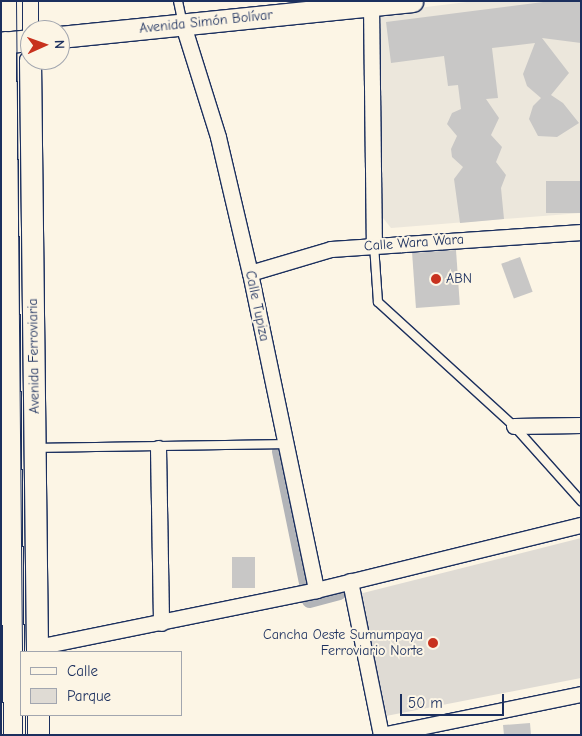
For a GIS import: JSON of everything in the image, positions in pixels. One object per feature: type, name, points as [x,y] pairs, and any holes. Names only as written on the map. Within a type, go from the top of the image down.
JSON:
[{"type":"street","points":[[30,1],[30,20]]},
{"type":"street","name":"Avenida Simón Bolívar","points":[[70,36],[412,1]]},
{"type":"street","points":[[371,5],[374,245]]},
{"type":"street","name":"Calle Tupiza","points":[[183,25],[218,137],[250,273],[316,590]]},
{"type":"street","points":[[3,43],[20,41]]},
{"type":"street","name":"Avenida Ferroviaria","points":[[3,43],[8,691],[14,735]]},
{"type":"street","name":"Avenida Ferroviaria","points":[[30,70],[37,650]]},
{"type":"street","name":"Calle Wara Wara","points":[[250,273],[331,249],[581,232]]},
{"type":"street","points":[[514,426],[581,425]]},
{"type":"street","points":[[158,448],[161,623]]},
{"type":"street","points":[[37,650],[316,590],[581,526]]},
{"type":"street","points":[[350,581],[381,735],[581,694]]},
{"type":"street","points":[[38,716],[38,735]]},
{"type":"lane","points":[[178,1],[183,25]]},
{"type":"lane","points":[[374,245],[378,302],[514,426],[581,501]]},
{"type":"lane","points":[[35,448],[158,448],[286,444]]},
{"type":"shaded area","points":[[475,1],[581,1],[581,213],[391,228],[383,218],[378,17],[385,12]]},
{"type":"green space","points":[[581,538],[581,678],[386,716],[359,594]]},
{"type":"building","points":[[551,1],[581,1],[581,43],[542,38],[569,73],[551,95],[563,103],[579,123],[557,137],[538,136],[529,119],[533,106],[541,98],[527,86],[523,74],[535,43],[492,48],[498,98],[486,99],[499,118],[491,135],[502,147],[496,162],[506,175],[501,188],[504,219],[460,223],[454,179],[463,167],[452,157],[451,149],[457,136],[447,124],[452,113],[461,109],[458,85],[448,86],[444,56],[391,63],[386,22]]},
{"type":"building","points":[[546,181],[581,181],[581,213],[546,213]]},
{"type":"building","name":"ABN","points":[[456,250],[460,305],[416,308],[412,253]]},
{"type":"building","points":[[520,257],[533,292],[514,299],[501,264]]},
{"type":"building","points":[[232,557],[255,557],[255,588],[232,588]]},
{"type":"building","points":[[530,723],[531,735],[504,735],[503,725]]},
{"type":"waterway","points":[[279,451],[306,582]]},
{"type":"waterway","points":[[309,600],[339,592]]},
{"type":"tram line","points":[[16,1],[22,651]]},
{"type":"tram line","points":[[22,716],[22,735]]},
{"type":"place","name":"ABN","points":[[436,279]]},
{"type":"place","name":"Cancha Oeste Sumumpaya Ferroviario Norte","points":[[433,643]]}]
